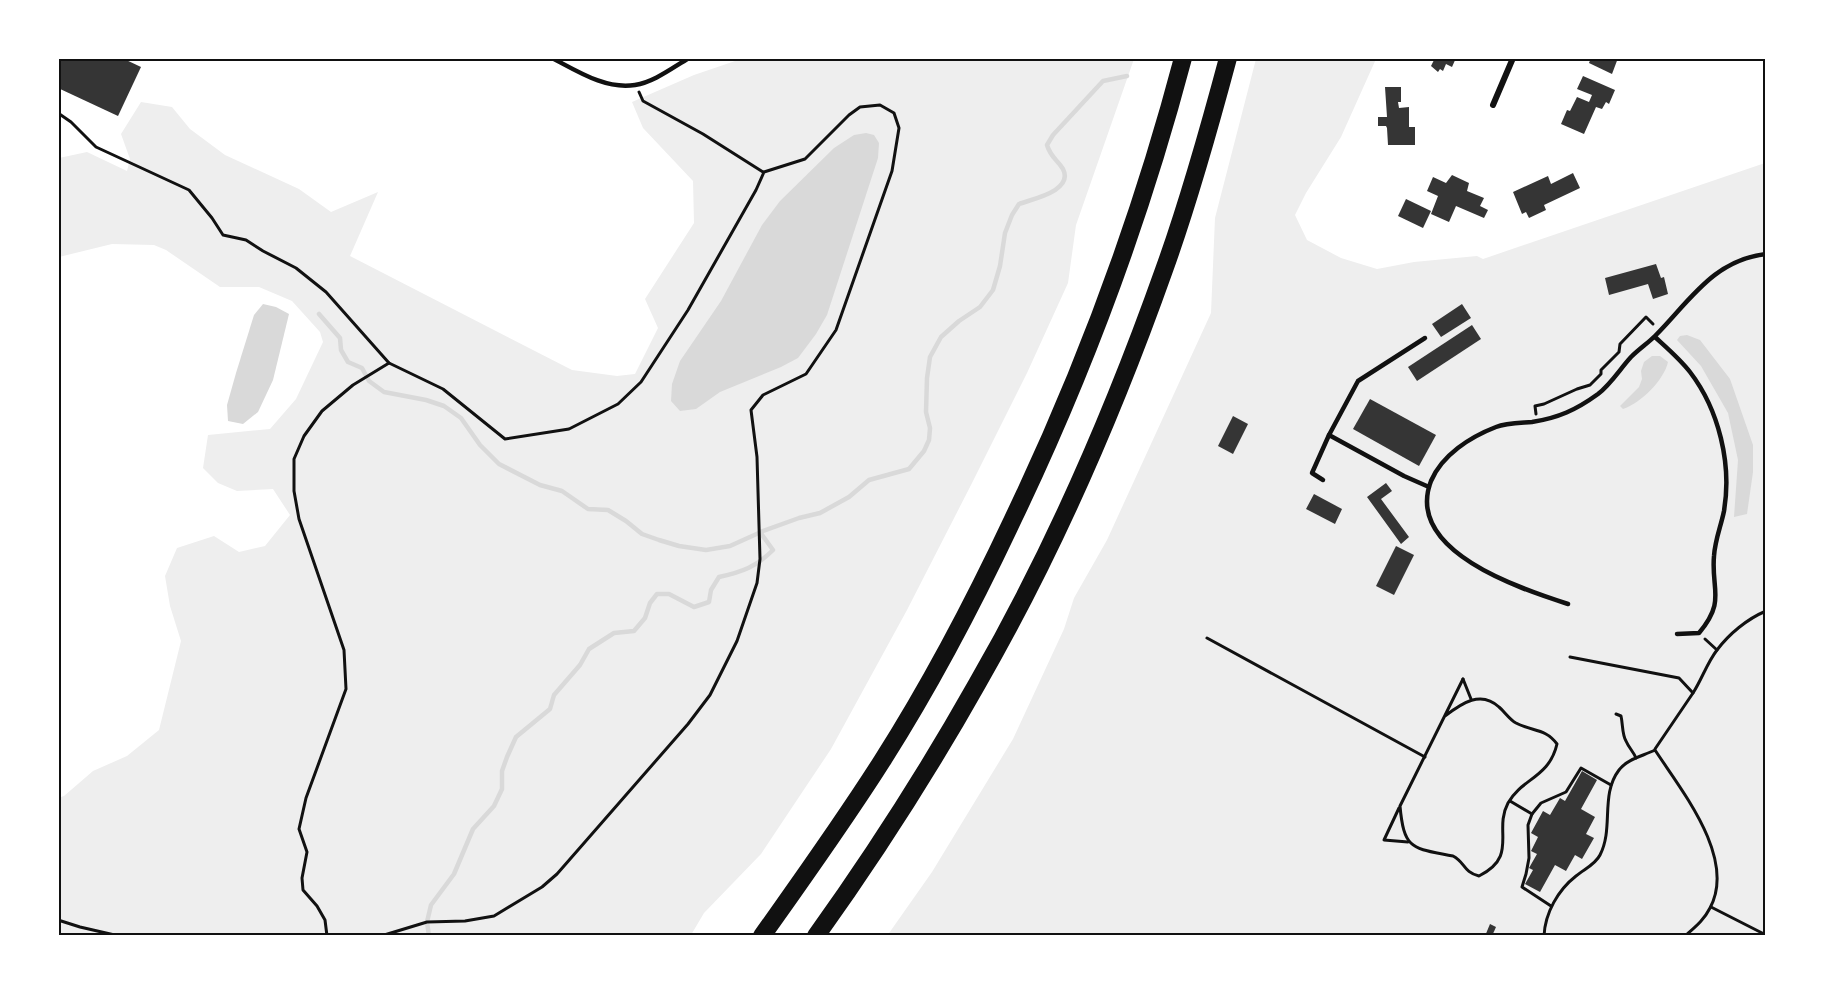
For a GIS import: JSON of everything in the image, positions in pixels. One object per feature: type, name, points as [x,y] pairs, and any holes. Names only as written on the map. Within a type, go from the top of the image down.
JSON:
[{"type":"highway","points":[[762,936],[821,854],[883,760],[940,664],[991,567],[1049,444],[1125,252],[1164,132],[1183,58]]},
{"type":"highway","points":[[816,936],[906,802],[978,683],[1030,584],[1090,458],[1127,369],[1165,267],[1205,145],[1228,58]]},
{"type":"street","points":[[1493,105],[1513,58]]},
{"type":"lane","points":[[552,58],[603,82],[620,86],[636,85],[655,78],[689,58]]},
{"type":"lane","points":[[1568,604],[1495,577],[1452,548],[1438,533],[1429,517],[1427,503],[1429,487],[1434,474],[1447,457],[1466,442],[1497,426],[1557,418],[1587,401],[1600,392],[1631,357],[1655,337],[1708,279],[1732,263],[1766,254]]},
{"type":"lane","points":[[1655,337],[1691,373],[1713,410],[1724,451],[1726,492],[1724,512],[1713,558],[1717,598],[1714,611],[1699,633],[1677,634]]},
{"type":"lane","points":[[1323,480],[1311,473],[1358,381],[1425,338]]},
{"type":"lane","points":[[1329,435],[1429,487]]},
{"type":"path","points":[[636,85],[643,101],[703,134],[764,172]]},
{"type":"path","points":[[58,113],[71,122],[96,147],[189,190],[223,235],[246,240],[296,268],[326,292],[389,363],[442,389],[505,439],[569,429],[618,404],[640,382],[688,310],[764,172],[805,159],[860,107],[880,105],[894,113],[899,128],[892,171],[836,330],[806,374],[763,395],[751,410],[757,457],[760,559],[757,584],[737,641],[710,696],[557,874],[542,887],[494,916],[465,921],[427,922],[381,936]]},
{"type":"path","points":[[1538,421],[1535,406],[1590,385],[1619,352],[1620,344],[1646,317],[1660,330]]},
{"type":"path","points":[[327,936],[325,920],[317,906],[303,890],[302,878],[307,852],[299,829],[306,798],[346,689],[344,650],[299,519],[294,491],[294,459],[304,436],[322,411],[344,391],[389,363]]},
{"type":"path","points":[[1544,936],[1545,925],[1560,892],[1574,877],[1599,857],[1604,845],[1608,796],[1619,770],[1627,762],[1654,751],[1703,677],[1717,650],[1750,618],[1766,611]]},
{"type":"path","points":[[1699,633],[1717,650]]},
{"type":"path","points":[[1207,638],[1425,757]]},
{"type":"path","points":[[1570,657],[1679,678],[1693,693]]},
{"type":"path","points":[[1445,716],[1471,699],[1482,698],[1498,705],[1516,723],[1550,734],[1557,744],[1549,764],[1520,789],[1510,801],[1504,815],[1503,847],[1498,861],[1491,870],[1479,876],[1471,874],[1458,858],[1453,856],[1418,849],[1408,842],[1384,840],[1463,679],[1471,699]]},
{"type":"path","points":[[1616,714],[1621,716],[1627,744],[1632,747],[1636,758]]},
{"type":"path","points":[[1654,751],[1703,823],[1716,867],[1716,890],[1711,907],[1700,923],[1685,936]]},
{"type":"path","points":[[1552,906],[1522,887],[1529,858],[1528,825],[1532,814],[1541,803],[1566,792],[1581,768],[1611,785]]},
{"type":"path","points":[[1510,801],[1532,814]]},
{"type":"path","points":[[1400,806],[1402,827],[1408,842]]},
{"type":"path","points":[[1711,907],[1766,935]]},
{"type":"path","points":[[58,920],[119,936]]},
{"type":"shaded area","points":[[741,59],[1134,59],[1076,225],[1068,283],[1027,373],[907,610],[831,749],[761,854],[704,913],[691,935],[59,935],[58,798],[64,796],[93,771],[127,756],[159,730],[181,641],[170,606],[165,576],[177,548],[214,536],[239,552],[265,546],[290,515],[273,489],[237,491],[218,483],[203,468],[208,435],[270,429],[296,399],[323,342],[320,332],[292,301],[259,287],[220,287],[166,250],[154,245],[112,244],[59,257],[59,158],[87,152],[127,171],[130,159],[121,134],[141,102],[172,107],[190,129],[225,155],[299,189],[331,212],[378,192],[350,256],[572,370],[617,376],[635,374],[658,328],[645,299],[694,223],[693,181],[643,128],[632,102],[694,75]]},
{"type":"shaded area","points":[[1256,59],[1376,59],[1341,137],[1295,215],[1307,240],[1341,258],[1377,269],[1414,262],[1477,256],[1483,259],[1765,163],[1765,935],[887,936],[932,872],[1013,739],[1064,629],[1074,598],[1107,540],[1211,313],[1215,218]]},
{"type":"shaded area","points":[[866,133],[874,135],[879,143],[878,158],[827,315],[816,334],[798,358],[720,392],[696,409],[680,411],[671,401],[672,384],[680,361],[721,301],[762,225],[780,201],[834,148],[854,135]]},
{"type":"shaded area","points":[[263,304],[276,307],[289,314],[273,380],[258,412],[243,424],[228,421],[227,405],[236,373],[254,315]]},
{"type":"shaded area","points":[[1687,335],[1700,340],[1730,379],[1753,445],[1753,472],[1747,514],[1734,517],[1738,460],[1728,413],[1701,366],[1677,340],[1680,336]]},
{"type":"shaded area","points":[[1652,356],[1660,356],[1668,362],[1666,369],[1657,383],[1644,396],[1623,409],[1620,406],[1639,387],[1644,362]]},
{"type":"building","points":[[61,58],[122,58],[141,67],[118,116],[58,88],[58,63]]},
{"type":"building","points":[[1435,58],[1456,58],[1452,67],[1446,64],[1443,71],[1440,69],[1438,72],[1431,66]]},
{"type":"building","points":[[1591,58],[1618,58],[1612,74],[1589,63]]},
{"type":"building","points":[[1583,76],[1615,90],[1609,104],[1606,102],[1602,109],[1596,107],[1584,134],[1561,124],[1567,110],[1570,111],[1577,97],[1589,102],[1592,95],[1577,89]]},
{"type":"building","points":[[1385,87],[1401,87],[1399,108],[1409,107],[1409,127],[1415,127],[1415,145],[1388,145],[1386,126],[1378,126],[1378,117],[1387,117]]},
{"type":"building","points":[[1573,173],[1580,188],[1544,205],[1546,210],[1529,218],[1526,212],[1522,214],[1513,192],[1548,176],[1551,184]]},
{"type":"building","points":[[1452,175],[1469,183],[1467,191],[1484,198],[1480,206],[1488,210],[1484,218],[1456,206],[1449,222],[1431,214],[1438,196],[1427,191],[1433,177],[1446,183]]},
{"type":"building","points":[[1406,199],[1431,211],[1423,228],[1398,216]]},
{"type":"building","points":[[1656,264],[1661,278],[1664,277],[1668,294],[1653,299],[1648,284],[1609,295],[1605,278]]},
{"type":"building","points":[[1462,304],[1471,318],[1441,337],[1432,324]]},
{"type":"building","points":[[1472,325],[1481,339],[1417,381],[1408,367]]},
{"type":"building","points":[[1370,399],[1436,435],[1419,466],[1353,429]]},
{"type":"building","points":[[1233,416],[1248,424],[1233,454],[1218,446]]},
{"type":"building","points":[[1386,483],[1392,491],[1381,499],[1409,537],[1401,544],[1367,497]]},
{"type":"building","points":[[1314,494],[1342,509],[1335,524],[1306,509]]},
{"type":"building","points":[[1396,546],[1414,555],[1394,595],[1376,586]]},
{"type":"building","points":[[1582,771],[1597,780],[1581,809],[1595,817],[1586,834],[1594,838],[1582,859],[1575,855],[1566,871],[1555,865],[1540,892],[1525,884],[1533,870],[1529,868],[1537,854],[1531,851],[1538,837],[1531,833],[1543,811],[1550,815],[1560,798],[1565,801]]},
{"type":"building","points":[[1490,924],[1496,927],[1492,936],[1485,936]]},
{"type":"waterway","points":[[429,936],[427,922],[431,905],[454,874],[473,829],[494,806],[502,789],[502,771],[516,737],[550,709],[554,695],[580,665],[589,649],[614,633],[634,631],[645,618],[650,603],[657,594],[669,594],[694,607],[709,602],[711,590],[719,577],[748,568],[761,561],[773,550],[760,532],[820,513],[849,497],[869,480],[909,469],[924,451],[929,440],[930,428],[926,412],[930,357],[941,337],[980,307],[993,290],[1000,266],[1005,233],[1019,204],[1042,197],[1063,183],[1065,177],[1063,169],[1052,156],[1047,145],[1053,135],[1103,81],[1127,76]]},
{"type":"waterway","points":[[319,314],[340,338],[341,350],[348,362],[362,368],[369,381],[384,392],[444,406],[461,418],[480,445],[499,464],[540,485],[562,491],[588,509],[608,510],[642,534],[659,540],[706,550],[730,546],[761,532]]}]
